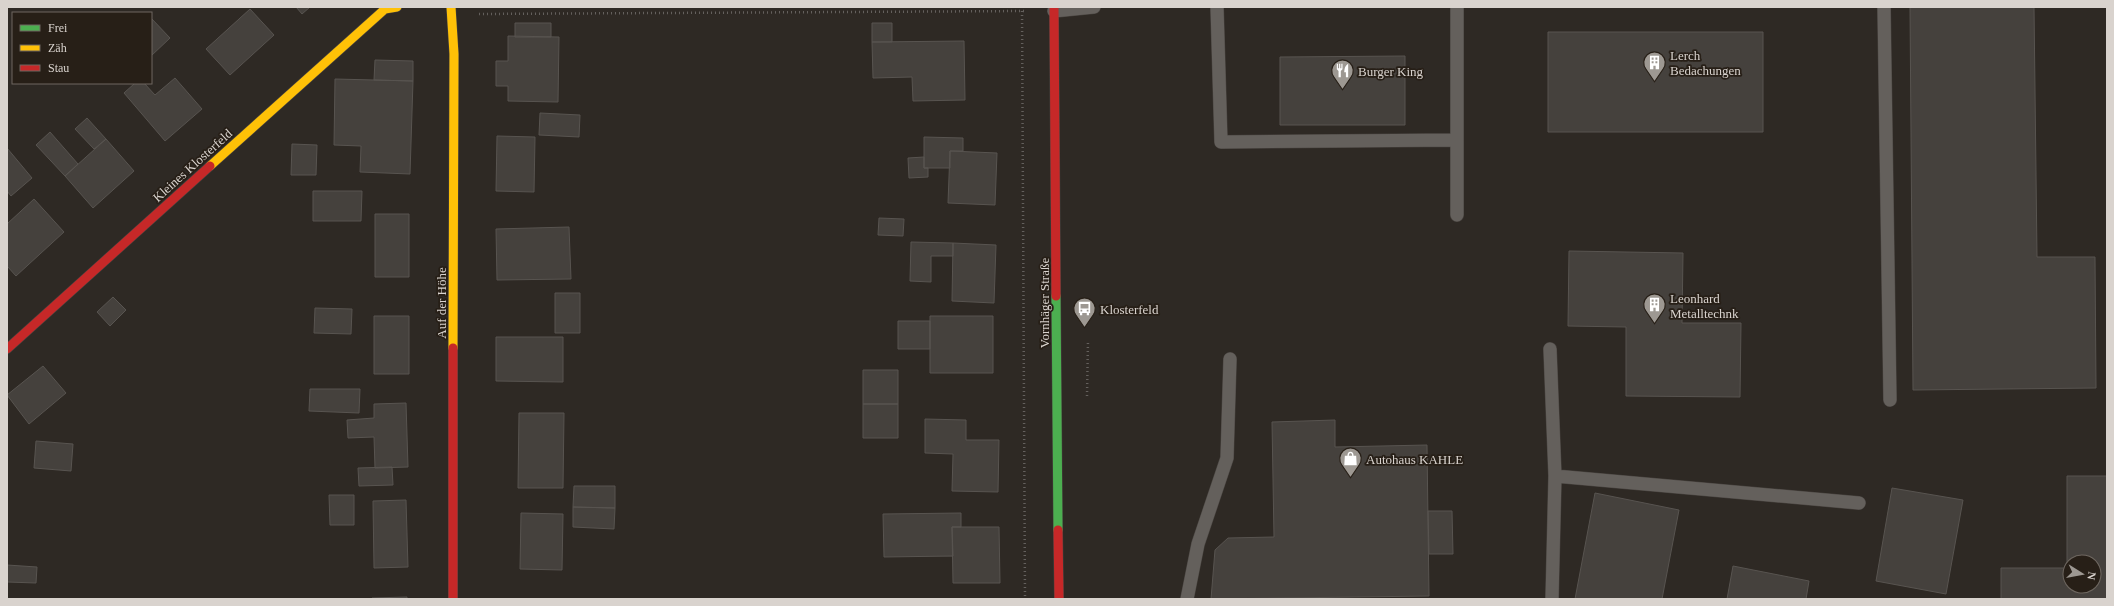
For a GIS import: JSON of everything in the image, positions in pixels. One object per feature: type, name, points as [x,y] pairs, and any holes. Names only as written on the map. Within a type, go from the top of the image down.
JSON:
[{"type":"street","name":"Kleines Klosterfeld","points":[[7,349],[386,9],[397,7]]},
{"type":"street","name":"Vornhäger Straße","points":[[1054,9],[1059,599]]},
{"type":"street","name":"Auf der Höhe","points":[[451,10],[454,54],[453,599]]},
{"type":"lane","points":[[1054,9],[1094,7]]},
{"type":"lane","points":[[1217,7],[1221,142],[1457,140]]},
{"type":"lane","points":[[1457,7],[1457,214]]},
{"type":"lane","points":[[1884,7],[1890,400]]},
{"type":"lane","points":[[1550,349],[1555,476],[1552,599]]},
{"type":"lane","points":[[1187,599],[1200,538],[1227,458],[1230,360]]},
{"type":"lane","points":[[1555,476],[1859,503]]},
{"type":"path","points":[[1022,7],[1025,599]]},
{"type":"path","points":[[451,10],[1022,11],[1054,9]]},
{"type":"building","points":[[296,7],[310,7],[302,14]]},
{"type":"building","points":[[1910,7],[2034,7],[2037,257],[2095,257],[2096,388],[1913,390]]},
{"type":"building","points":[[250,9],[274,35],[230,75],[206,49]]},
{"type":"building","points":[[152,19],[170,38],[152,55]]},
{"type":"building","points":[[515,23],[551,23],[551,37],[515,37]]},
{"type":"building","points":[[872,23],[892,23],[892,42],[872,42]]},
{"type":"building","name":"Lerch Bedachungen","points":[[1548,32],[1763,32],[1763,132],[1548,132]]},
{"type":"building","points":[[508,36],[559,37],[558,102],[508,101],[508,86],[496,86],[496,61],[508,61]]},
{"type":"building","points":[[964,41],[965,100],[913,101],[912,77],[873,78],[872,42]]},
{"type":"building","name":"Burger King","points":[[1405,56],[1405,125],[1280,125],[1280,57]]},
{"type":"building","points":[[375,60],[413,61],[413,81],[374,80]]},
{"type":"building","points":[[175,78],[202,109],[165,141],[124,93],[134,84],[145,84],[155,95]]},
{"type":"building","points":[[335,79],[413,81],[410,174],[360,172],[361,146],[334,145]]},
{"type":"building","points":[[540,113],[580,115],[579,137],[539,135]]},
{"type":"building","points":[[87,118],[106,139],[94,149],[75,129]]},
{"type":"building","points":[[50,132],[78,164],[65,176],[36,145]]},
{"type":"building","points":[[497,136],[535,137],[534,192],[496,191]]},
{"type":"building","points":[[924,137],[963,138],[963,151],[950,151],[950,168],[924,168]]},
{"type":"building","points":[[106,139],[134,171],[93,208],[65,176]]},
{"type":"building","points":[[292,144],[317,145],[316,175],[291,175]]},
{"type":"building","points":[[7,148],[32,178],[11,196],[7,191]]},
{"type":"building","points":[[950,151],[997,153],[995,205],[948,203]]},
{"type":"building","points":[[924,157],[924,168],[928,168],[928,177],[909,178],[908,158]]},
{"type":"building","points":[[313,191],[362,191],[361,221],[313,221]]},
{"type":"building","points":[[34,199],[64,232],[16,276],[7,266],[7,224]]},
{"type":"building","points":[[375,214],[409,214],[409,277],[375,277]]},
{"type":"building","points":[[879,218],[904,219],[903,236],[878,235]]},
{"type":"building","points":[[569,227],[571,279],[497,280],[496,229]]},
{"type":"building","points":[[911,242],[953,243],[953,256],[931,256],[931,282],[910,281]]},
{"type":"building","points":[[953,243],[996,245],[994,303],[952,301]]},
{"type":"building","name":"Leonhard Metalltechnk","points":[[1569,251],[1683,253],[1682,323],[1741,323],[1740,397],[1626,396],[1626,327],[1568,326]]},
{"type":"building","points":[[555,293],[580,293],[580,333],[555,333]]},
{"type":"building","points":[[113,297],[126,310],[110,326],[97,312]]},
{"type":"building","points":[[315,308],[352,309],[351,334],[314,333]]},
{"type":"building","points":[[374,316],[409,316],[409,374],[374,374]]},
{"type":"building","points":[[930,316],[993,316],[993,373],[930,373]]},
{"type":"building","points":[[898,321],[930,321],[930,349],[898,349]]},
{"type":"building","points":[[496,337],[563,337],[563,382],[496,381]]},
{"type":"building","points":[[43,366],[66,393],[29,424],[7,395]]},
{"type":"building","points":[[863,370],[898,370],[898,404],[863,404]]},
{"type":"building","points":[[310,389],[360,389],[359,413],[309,411]]},
{"type":"building","points":[[406,403],[408,467],[375,468],[374,437],[348,438],[347,420],[374,418],[374,404]]},
{"type":"building","points":[[863,404],[898,404],[898,438],[863,438]]},
{"type":"building","points":[[519,413],[564,413],[563,488],[518,488]]},
{"type":"building","points":[[925,419],[966,420],[966,440],[999,440],[998,492],[952,491],[953,454],[925,453]]},
{"type":"building","name":"Autohaus KAHLE","points":[[1335,420],[1335,447],[1427,445],[1429,596],[1211,599],[1215,550],[1228,538],[1274,537],[1272,422]]},
{"type":"building","points":[[36,441],[73,444],[71,471],[34,468]]},
{"type":"building","points":[[392,467],[393,485],[359,486],[358,468]]},
{"type":"building","points":[[2067,476],[2107,476],[2107,599],[2001,599],[2001,568],[2062,568],[2062,594],[2102,594],[2102,554],[2067,554]]},
{"type":"building","points":[[574,486],[615,486],[615,508],[573,507]]},
{"type":"building","points":[[1892,488],[1963,500],[1946,594],[1876,581]]},
{"type":"building","points":[[1595,493],[1679,510],[1662,599],[1575,599]]},
{"type":"building","points":[[329,495],[354,495],[354,525],[330,525]]},
{"type":"building","points":[[406,500],[408,567],[374,568],[373,501]]},
{"type":"building","points":[[573,507],[615,508],[614,529],[573,527]]},
{"type":"building","points":[[1428,511],[1452,511],[1453,554],[1429,554]]},
{"type":"building","points":[[521,513],[563,514],[562,570],[520,569]]},
{"type":"building","points":[[961,513],[961,527],[952,527],[953,556],[884,557],[883,514]]},
{"type":"building","points":[[952,527],[999,527],[1000,583],[953,583]]},
{"type":"building","points":[[7,565],[37,567],[36,583],[7,582]]},
{"type":"building","points":[[1733,566],[1809,581],[1806,599],[1727,599]]},
{"type":"building","points":[[407,597],[407,599],[372,599],[372,598]]},
{"type":"traffic: fast","points":[[1056,296],[1058,530]]},
{"type":"traffic: slow","points":[[210,166],[385,9],[397,7]]},
{"type":"traffic: slow","points":[[451,7],[454,54],[453,348]]},
{"type":"traffic: jam","points":[[1054,7],[1056,296]]},
{"type":"traffic: jam","points":[[7,349],[210,166]]},
{"type":"traffic: jam","points":[[453,348],[453,599]]},
{"type":"traffic: jam","points":[[1058,530],[1059,599]]},
{"type":"place","name":"Lerch Bedachungen","points":[[1655,82]]},
{"type":"place","name":"Burger King","points":[[1342,90]]},
{"type":"place","name":"Leonhard Metalltechnk","points":[[1655,324]]},
{"type":"place","name":"Klosterfeld","points":[[1084,328]]},
{"type":"place","name":"Autohaus KAHLE","points":[[1350,478]]}]
